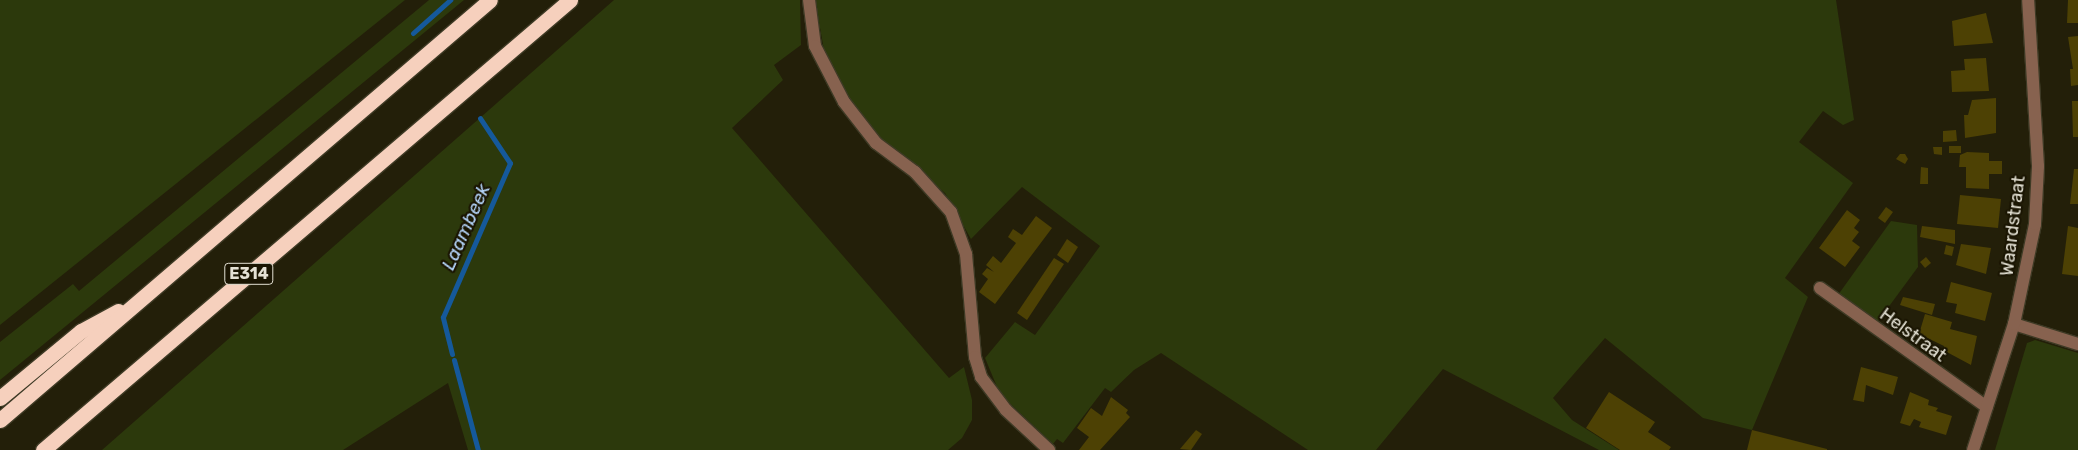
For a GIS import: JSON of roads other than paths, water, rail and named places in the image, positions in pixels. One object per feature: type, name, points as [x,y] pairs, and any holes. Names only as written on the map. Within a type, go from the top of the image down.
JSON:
[{"type":"highway","name":"E314","points":[[0,420],[490,0]]},
{"type":"highway","name":"E314","points":[[43,450],[570,0]]},
{"type":"highway","name":"E314","points":[[0,398],[81,331],[144,297]]},
{"type":"street","points":[[808,0],[815,46],[844,102],[876,143],[915,172],[951,212],[966,254],[976,357],[981,377],[1006,410],[1049,450]]},
{"type":"street","name":"Waardstraat","points":[[1973,450],[2014,324],[2035,224],[2038,166],[2028,0]]},
{"type":"street","name":"Helstraat","points":[[1820,288],[1987,407]]},
{"type":"street","points":[[2014,324],[2078,344]]},
{"type":"waterway","name":"Laambeek","points":[[413,33],[450,0]]},
{"type":"waterway","name":"Laambeek","points":[[452,354],[443,317],[510,163],[480,118]]},
{"type":"waterway","name":"Laambeek","points":[[454,360],[478,450]]}]
